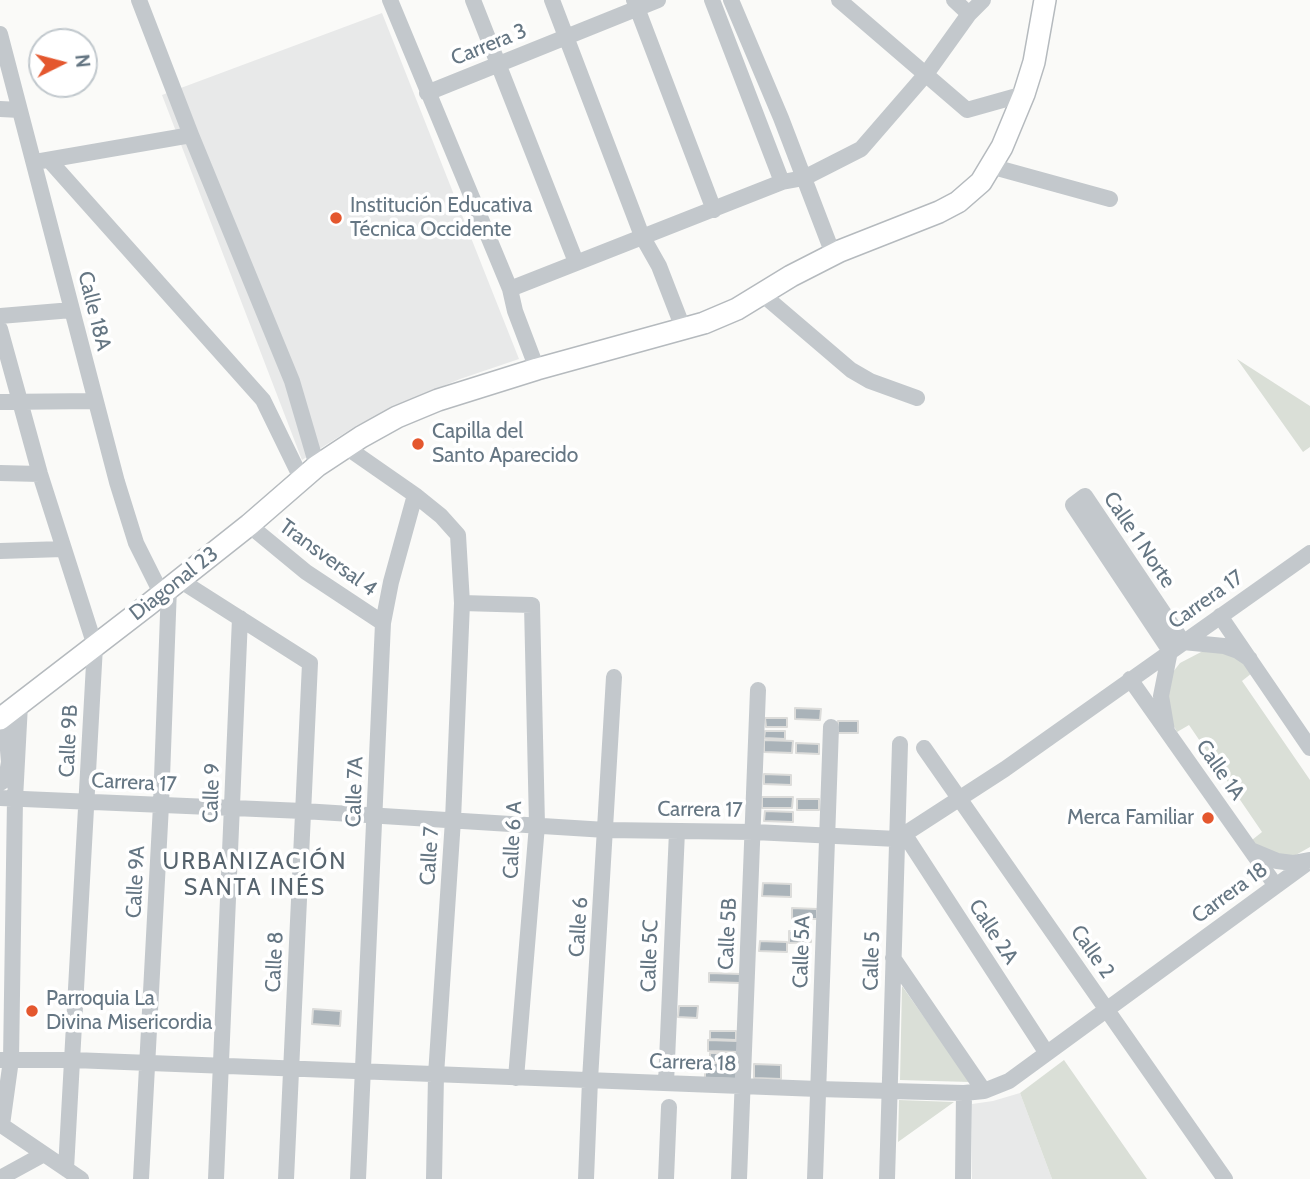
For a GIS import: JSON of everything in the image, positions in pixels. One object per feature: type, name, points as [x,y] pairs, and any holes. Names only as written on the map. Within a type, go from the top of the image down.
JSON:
[{"type":"main road","name":"Diagonal 23","points":[[8,712],[248,525],[310,473],[346,447],[397,417],[438,400],[537,369],[704,323],[737,309],[833,254],[958,202],[981,182],[1002,147],[1024,94],[1037,49],[1045,0]]},
{"type":"street","points":[[139,0],[292,381],[310,473]]},
{"type":"street","points":[[390,0],[510,289],[515,311],[537,369]]},
{"type":"street","points":[[473,0],[576,262]]},
{"type":"street","points":[[552,0],[642,236],[659,266],[683,328]]},
{"type":"street","name":"Carrera 3","points":[[428,93],[636,4],[658,0]]},
{"type":"street","points":[[712,0],[782,182]]},
{"type":"street","points":[[731,0],[833,254]]},
{"type":"street","points":[[839,0],[967,110],[1024,94]]},
{"type":"street","points":[[954,0],[969,15]]},
{"type":"street","points":[[510,289],[782,182],[804,178],[861,149],[926,74],[983,0]]},
{"type":"street","points":[[636,4],[714,210]]},
{"type":"street","name":"Calle 18A","points":[[0,34],[20,110],[41,161],[72,310],[129,521],[146,565],[169,586]]},
{"type":"street","points":[[0,109],[20,110]]},
{"type":"street","points":[[41,161],[191,135]]},
{"type":"street","points":[[41,161],[263,400],[310,473]]},
{"type":"street","points":[[990,166],[1110,199]]},
{"type":"street","points":[[762,294],[851,370],[870,381],[917,398]]},
{"type":"street","points":[[0,316],[72,310]]},
{"type":"street","name":"Calle 9B","points":[[0,329],[40,474],[95,646],[66,1168]]},
{"type":"street","points":[[0,402],[95,401]]},
{"type":"street","points":[[346,447],[415,495]]},
{"type":"street","points":[[0,473],[40,474]]},
{"type":"street","name":"Calle 7","points":[[415,495],[441,516],[458,535],[463,604],[453,820],[436,1075],[434,1179]]},
{"type":"street","name":"Calle 7A","points":[[358,1179],[383,624],[391,582],[415,495]]},
{"type":"street","points":[[1079,501],[1176,647]]},
{"type":"street","name":"Transversal 4","points":[[248,525],[306,572],[383,624]]},
{"type":"street","points":[[0,551],[63,549]]},
{"type":"street","name":"Carrera 17","points":[[8,798],[303,811],[606,830],[901,837],[959,800],[1310,552]]},
{"type":"street","points":[[169,586],[240,618]]},
{"type":"street","name":"Calle 9A","points":[[141,1179],[161,805],[169,586]]},
{"type":"street","name":"Calle 6 A","points":[[463,604],[532,605],[537,825],[516,1078]]},
{"type":"street","points":[[1220,616],[1310,748]]},
{"type":"street","name":"Calle 8","points":[[240,618],[310,663],[286,1179]]},
{"type":"street","name":"Calle 9","points":[[216,1179],[240,618]]},
{"type":"street","points":[[1176,647],[1224,646],[1250,659]]},
{"type":"street","points":[[1167,731],[1161,696],[1176,647]]},
{"type":"street","name":"Calle 6","points":[[586,1179],[614,677]]},
{"type":"street","name":"Calle 1A","points":[[1130,679],[1276,886]]},
{"type":"street","name":"Calle 5B","points":[[739,1179],[758,690]]},
{"type":"street","points":[[0,783],[6,779],[9,762],[8,712]]},
{"type":"street","points":[[8,712],[5,1066],[1,1125],[81,1179]]},
{"type":"street","name":"Calle 5A","points":[[815,1179],[831,727]]},
{"type":"street","name":"Calle 5","points":[[887,1179],[893,958],[901,837],[900,744]]},
{"type":"street","name":"Calle 2","points":[[924,748],[1225,1179]]},
{"type":"street","name":"Calle 5C","points":[[666,1083],[677,831]]},
{"type":"street","name":"Calle 2A","points":[[901,837],[1046,1052]]},
{"type":"street","points":[[1251,850],[1277,861],[1293,863],[1310,860]]},
{"type":"street","name":"Carrera 18","points":[[5,1066],[73,1060],[818,1089],[964,1093],[984,1091],[1009,1081],[1310,860]]},
{"type":"street","points":[[893,958],[984,1091]]},
{"type":"street","points":[[963,1179],[964,1093]]},
{"type":"street","points":[[666,1179],[669,1107]]},
{"type":"street","points":[[0,1178],[44,1154]]},
{"type":"shaded area","name":"Institución Educativa Técnica Occidente","points":[[382,13],[519,359],[460,379],[396,406],[356,426],[302,460],[162,95]]},
{"type":"shaded area","points":[[1237,359],[1310,406],[1310,447],[1303,452]]},
{"type":"shaded area","points":[[1203,651],[1232,655],[1252,673],[1242,681],[1310,780],[1310,847],[1294,856],[1284,857],[1258,847],[1252,840],[1262,832],[1189,725],[1177,732],[1166,710],[1173,672],[1180,663]]},
{"type":"shaded area","points":[[902,986],[970,1082],[900,1080]]},
{"type":"shaded area","points":[[1064,1060],[1147,1179],[1052,1179],[1020,1093]]},
{"type":"shaded area","points":[[1020,1093],[1052,1179],[972,1179],[972,1104]]},
{"type":"shaded area","points":[[899,1100],[954,1102],[898,1142]]},
{"type":"building","points":[[795,708],[821,709],[820,720],[795,719]]},
{"type":"building","points":[[765,718],[787,718],[787,727],[766,727]]},
{"type":"building","points":[[838,721],[858,721],[858,733],[838,733]]},
{"type":"building","points":[[765,731],[785,731],[785,739],[764,738]]},
{"type":"building","points":[[764,740],[793,741],[792,753],[764,752]]},
{"type":"building","points":[[796,743],[819,744],[819,754],[796,753]]},
{"type":"building","points":[[764,774],[791,775],[791,785],[764,784]]},
{"type":"building","points":[[762,797],[793,797],[792,808],[762,808]]},
{"type":"building","points":[[797,799],[819,799],[819,810],[797,810]]},
{"type":"building","points":[[765,811],[793,812],[793,822],[764,821]]},
{"type":"building","points":[[763,883],[791,884],[791,897],[762,896]]},
{"type":"building","points":[[792,908],[817,909],[817,919],[792,919]]},
{"type":"building","points":[[789,931],[811,931],[811,942],[789,943]]},
{"type":"building","points":[[760,941],[787,942],[787,952],[759,951]]},
{"type":"building","points":[[709,973],[740,974],[740,983],[709,982]]},
{"type":"building","points":[[679,1006],[698,1006],[697,1018],[678,1017]]},
{"type":"building","points":[[313,1009],[341,1011],[340,1026],[312,1024]]},
{"type":"building","points":[[710,1031],[736,1031],[736,1040],[710,1039]]},
{"type":"building","points":[[708,1040],[738,1041],[738,1052],[708,1051]]},
{"type":"building","points":[[710,1053],[735,1053],[735,1062],[710,1062]]},
{"type":"building","points":[[705,1063],[737,1063],[737,1079],[705,1078]]},
{"type":"building","points":[[754,1064],[781,1065],[781,1079],[754,1078]]},
{"type":"place","name":"Institución Educativa Técnica Occidente","points":[[336,218]]},
{"type":"place","name":"Capilla del Santo Aparecido","points":[[418,444]]},
{"type":"place","name":"Merca Familiar","points":[[1208,818]]},
{"type":"place","name":"Parroquia La Divina Misericordia","points":[[32,1011]]},
{"type":"district","name":"URBANIZACIÓN SANTA INÉS","points":[[255,875]]}]
